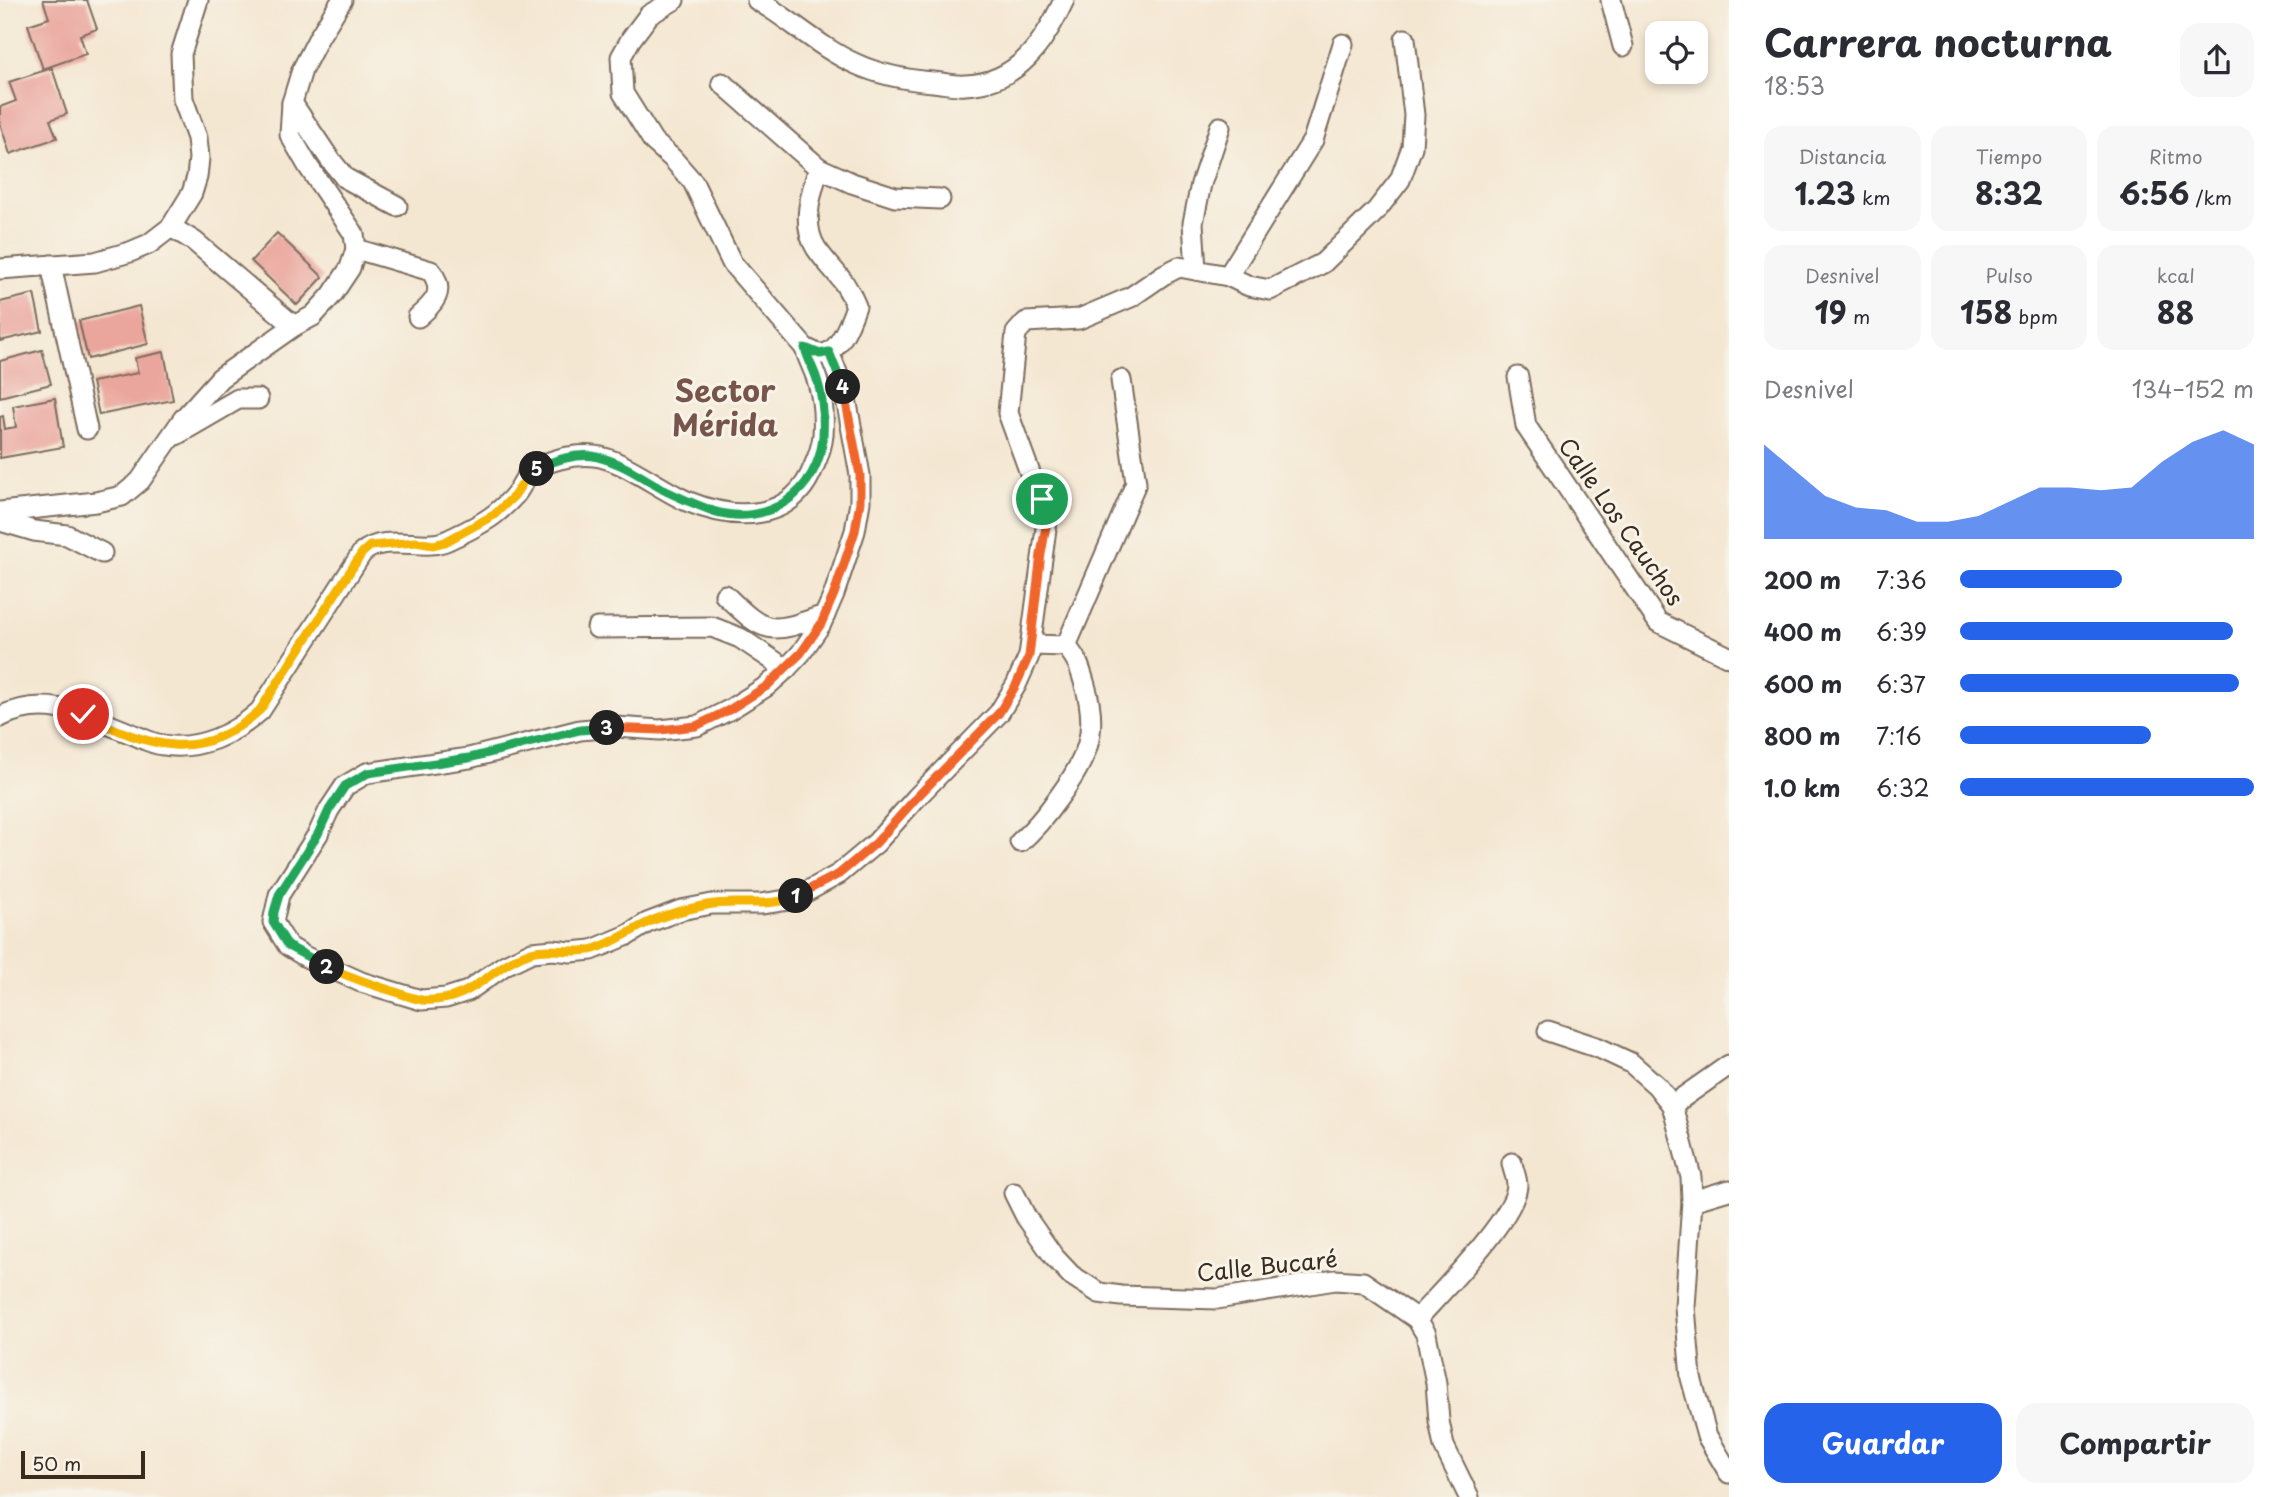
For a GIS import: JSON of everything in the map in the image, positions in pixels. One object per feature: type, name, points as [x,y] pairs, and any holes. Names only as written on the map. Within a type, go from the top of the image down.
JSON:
[{"type":"street","points":[[0,270],[95,262],[149,244],[171,227],[192,193],[200,158],[197,138],[183,99],[181,54],[198,0]]},
{"type":"street","points":[[0,512],[96,502],[122,496],[140,481],[183,419],[220,378],[294,326],[313,316],[332,295],[350,268],[356,249],[354,234],[290,135],[292,103],[302,70],[342,0]]},
{"type":"street","points":[[0,717],[21,709],[48,706],[72,709],[160,745],[195,744],[226,735],[260,710],[362,553],[370,546],[416,542],[433,545],[445,542],[494,515],[514,496],[529,474],[553,460],[595,455],[642,476],[687,501],[717,512],[760,513],[792,499],[809,480],[823,438],[818,382],[805,348],[732,263],[692,182],[653,141],[623,93],[621,57],[649,15],[674,0]]},
{"type":"street","points":[[757,0],[778,12],[804,33],[856,64],[920,81],[966,85],[1003,77],[1030,57],[1049,32],[1064,0]]},
{"type":"street","points":[[1611,0],[1623,46]]},
{"type":"street","points":[[829,352],[845,393],[860,475],[860,502],[855,531],[834,594],[821,624],[801,653],[767,686],[729,710],[696,726],[660,730],[616,727],[580,730],[469,758],[368,773],[345,786],[279,895],[273,922],[288,946],[361,982],[421,1000],[446,998],[468,991],[505,965],[532,952],[592,950],[681,910],[712,904],[761,904],[788,900],[839,874],[876,843],[999,713],[1029,656],[1047,521],[1042,499],[1008,414],[1016,333],[1026,322],[1079,319],[1098,312],[1131,297],[1179,267],[1228,276],[1249,286],[1270,290],[1323,263],[1376,211],[1400,180],[1412,146],[1414,115],[1405,39]]},
{"type":"street","points":[[1228,276],[1314,139],[1343,44]]},
{"type":"street","points":[[722,82],[819,168],[852,183],[895,197],[940,199]]},
{"type":"street","points":[[292,103],[345,177],[397,206]]},
{"type":"street","points":[[1196,270],[1193,223],[1201,184],[1220,127]]},
{"type":"street","points":[[805,348],[820,354],[829,352],[849,326],[856,306],[842,278],[815,246],[809,228],[809,209],[819,168]]},
{"type":"street","points":[[171,227],[194,241],[294,326]]},
{"type":"street","points":[[356,249],[431,271],[437,279],[435,302],[418,317]]},
{"type":"street","points":[[51,265],[88,429]]},
{"type":"street","name":"Calle Los Cauchos","points":[[1518,377],[1526,426],[1658,622],[1729,657]]},
{"type":"street","points":[[1066,646],[1136,483],[1121,380]]},
{"type":"street","points":[[169,439],[238,399],[258,399]]},
{"type":"street","points":[[0,522],[34,531],[67,535],[102,553]]},
{"type":"street","points":[[725,595],[751,620],[764,627],[778,629],[825,615]]},
{"type":"street","points":[[597,628],[712,627],[740,638],[786,669]]},
{"type":"street","points":[[1020,842],[1037,827],[1076,774],[1087,752],[1091,730],[1091,704],[1077,659],[1066,646],[1031,645]]},
{"type":"street","points":[[1548,1031],[1599,1048],[1631,1063],[1657,1086],[1672,1105],[1690,1177],[1692,1201],[1685,1307],[1691,1378],[1707,1436],[1729,1473]]},
{"type":"street","points":[[1672,1105],[1729,1065]]},
{"type":"street","points":[[1469,1497],[1444,1446],[1431,1353],[1426,1334],[1417,1319],[1479,1249],[1512,1205],[1517,1184],[1512,1163]]},
{"type":"street","points":[[1692,1201],[1729,1190]]},
{"type":"street","name":"Calle Bucaré","points":[[1014,1193],[1026,1217],[1054,1257],[1070,1275],[1099,1293],[1217,1299],[1335,1280],[1363,1282],[1417,1319]]},
{"type":"building","points":[[43,0],[87,0],[97,29],[80,35],[86,54],[43,69],[28,25],[49,18]]},
{"type":"building","points":[[52,68],[67,114],[50,120],[57,138],[10,154],[0,123],[0,107],[16,101],[9,82]]},
{"type":"building","points":[[277,233],[323,277],[297,305],[251,261]]},
{"type":"building","points":[[34,294],[42,331],[0,341],[0,302]]},
{"type":"building","points":[[139,306],[148,344],[88,359],[79,321]]},
{"type":"building","points":[[42,350],[51,384],[0,397],[0,361]]},
{"type":"building","points":[[164,352],[173,400],[99,415],[92,382],[138,373],[135,358]]},
{"type":"building","points":[[55,398],[63,447],[0,458],[0,417],[3,416],[5,429],[16,427],[13,406]]},
{"type":"district","name":"Sector Mérida","points":[[725,406]]},
{"type":"route","points":[[83,714],[160,745],[195,744],[226,735],[250,720],[260,710],[362,553],[370,546],[416,542],[433,545],[445,542],[494,515],[514,496],[529,474],[553,460],[595,455],[642,476],[687,501],[717,512],[760,513],[778,506],[792,499],[809,480],[823,438],[818,382],[805,348],[820,354],[829,352],[845,393],[860,475],[860,502],[855,531],[821,624],[786,669],[767,686],[729,710],[696,726],[660,730],[616,727],[580,730],[469,758],[368,773],[345,786],[329,810],[318,834],[279,895],[273,922],[288,946],[361,982],[421,1000],[446,998],[468,991],[505,965],[532,952],[592,950],[681,910],[712,904],[761,904],[788,900],[839,874],[876,843],[999,713],[1016,685],[1029,656],[1033,638],[1047,521],[1042,499]]}]
